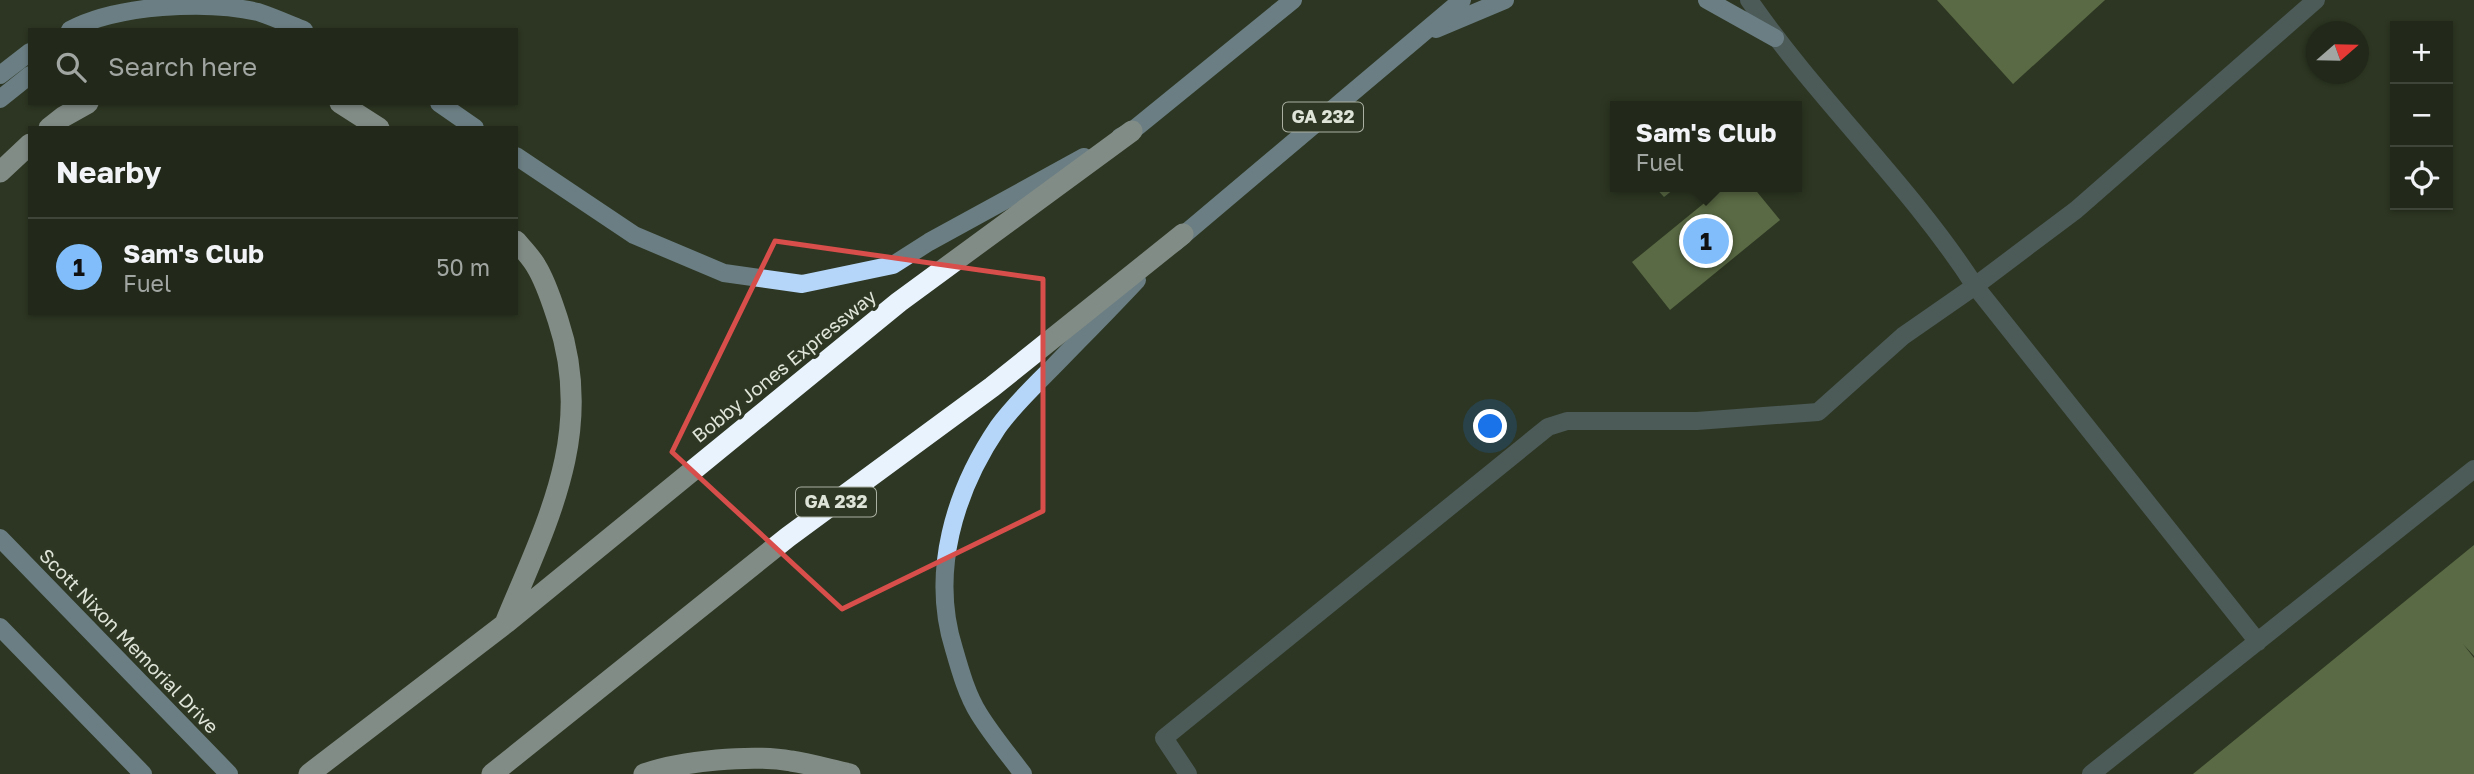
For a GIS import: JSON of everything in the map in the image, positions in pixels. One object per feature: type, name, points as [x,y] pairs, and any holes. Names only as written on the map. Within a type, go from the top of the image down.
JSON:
[{"type":"highway","points":[[52,126],[84,105]]},
{"type":"highway","points":[[343,105],[376,126]]},
{"type":"highway","name":"Bobby Jones Expressway","points":[[309,774],[506,623],[899,302],[1132,131]]},
{"type":"highway","points":[[0,172],[28,146]]},
{"type":"highway","name":"GA 232","points":[[492,774],[788,537],[992,387],[1183,234]]},
{"type":"highway","points":[[506,623],[554,505],[572,423],[573,383],[565,340],[536,265],[518,243]]},
{"type":"highway","points":[[644,774],[663,767],[732,759],[789,760],[850,774]]},
{"type":"main road","name":"Bobby Jones Expressway","points":[[1132,131],[1293,0]]},
{"type":"main road","name":"GA 232","points":[[1183,234],[1462,0]]},
{"type":"main road","points":[[1420,36],[1505,0]]},
{"type":"main road","points":[[1707,0],[1775,38]]},
{"type":"main road","points":[[112,28],[194,5]]},
{"type":"main road","points":[[73,28],[82,23],[131,10],[194,5],[257,12],[299,28]]},
{"type":"main road","points":[[0,75],[28,54]]},
{"type":"main road","points":[[0,99],[28,77]]},
{"type":"main road","points":[[442,105],[472,126]]},
{"type":"main road","points":[[518,157],[634,235],[724,273],[802,284],[893,265],[929,242],[1132,131]]},
{"type":"main road","points":[[1023,774],[977,712],[950,636],[944,582],[950,534],[958,505],[999,426],[1183,234]]},
{"type":"main road","name":"Scott Nixon Memorial Drive","points":[[0,538],[229,774]]},
{"type":"main road","points":[[0,627],[143,774]]},
{"type":"street","points":[[1749,0],[1775,38],[1948,244],[1975,286],[2258,642]]},
{"type":"street","points":[[1188,774],[1164,738],[1548,427],[1567,421],[1697,421],[1818,412],[1903,335],[1975,286],[2076,210],[2316,0]]},
{"type":"street","points":[[2091,774],[2474,469]]},
{"type":"highlighted area","points":[[775,241],[1043,279],[1043,511],[842,609],[672,452]]},
{"type":"building","points":[[1937,0],[2105,0],[2013,84]]},
{"type":"building","points":[[1718,192],[1757,192],[1780,220],[1670,310],[1632,262]]},
{"type":"building","points":[[2474,545],[2474,656],[2463,644],[2474,658],[2474,774],[2193,774]]},
{"type":"place","name":"Sam's Club","points":[[1706,241]]}]
